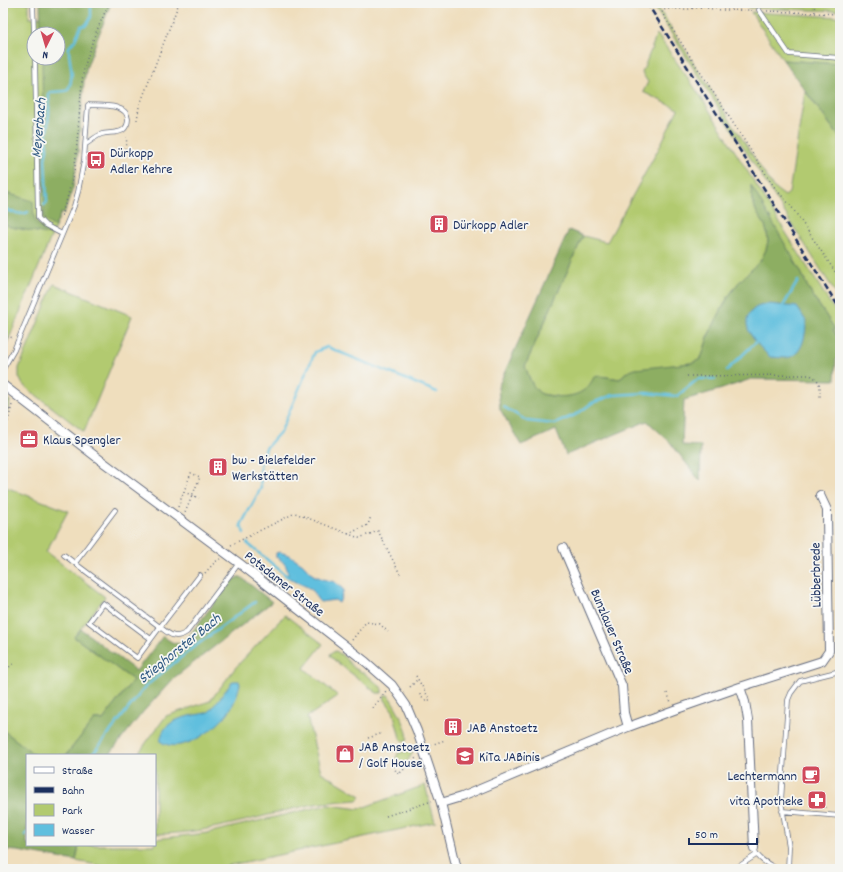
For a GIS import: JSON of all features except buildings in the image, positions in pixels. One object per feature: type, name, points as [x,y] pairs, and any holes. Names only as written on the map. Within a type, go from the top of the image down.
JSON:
[{"type":"street","name":"Potsdamer Straße","points":[[3,385],[99,459],[227,549],[239,563],[366,662],[392,685],[401,696],[409,712],[423,748],[440,801],[457,869]]},
{"type":"street","name":"Lübberbrede","points":[[740,687],[815,664],[822,661],[827,656],[827,510],[820,496]]},
{"type":"street","name":"Bunzlauer Straße","points":[[563,548],[622,686],[624,713],[628,728]]},
{"type":"street","points":[[440,801],[465,796],[628,728],[740,687],[745,702],[748,720],[755,851]]},
{"type":"lane","points":[[33,3],[34,26]]},
{"type":"lane","points":[[759,10],[789,54],[840,58]]},
{"type":"lane","points":[[35,66],[38,218],[40,222],[62,234]]},
{"type":"lane","points":[[3,369],[8,362],[18,340],[78,192],[83,170],[86,144],[88,105],[123,109],[127,116],[128,122],[123,130],[101,135],[86,144]]},
{"type":"lane","points":[[75,563],[115,510]]},
{"type":"lane","points":[[64,555],[171,635],[177,637],[182,636],[187,632],[239,563]]},
{"type":"lane","points":[[151,639],[103,603],[89,622],[137,658],[200,575]]},
{"type":"lane","points":[[788,869],[789,847],[781,803],[788,700],[797,684],[803,679],[840,671]]},
{"type":"lane","points":[[782,811],[840,816]]},
{"type":"lane","points":[[738,869],[738,867],[755,851],[762,860],[777,869]]},
{"type":"path","points":[[137,120],[139,107],[180,3]]},
{"type":"path","points":[[814,3],[815,13]]},
{"type":"path","points":[[701,7],[689,9],[667,9],[663,10],[662,13],[775,188],[791,206],[840,280]]},
{"type":"path","points":[[125,149],[127,144],[126,137]]},
{"type":"path","points":[[3,335],[18,340]]},
{"type":"path","points":[[687,376],[810,374],[817,378],[820,383],[820,399]]},
{"type":"path","points":[[3,415],[7,413],[12,406],[3,441]]},
{"type":"path","points":[[178,507],[191,473],[196,474],[200,477],[185,513]]},
{"type":"path","points":[[184,492],[199,498]]},
{"type":"path","points":[[200,575],[206,573],[227,549],[295,513],[359,538],[378,531],[400,574]]},
{"type":"path","points":[[348,534],[368,525],[371,516]]},
{"type":"path","points":[[352,640],[366,622],[380,624],[388,632]]},
{"type":"path","points":[[3,672],[13,664]]},
{"type":"path","points":[[416,676],[430,700],[424,700],[418,692]]},
{"type":"path","points":[[410,687],[417,680]]},
{"type":"path","points":[[373,708],[392,685]]},
{"type":"path","points":[[667,692],[674,710]]},
{"type":"path","points":[[368,738],[383,733]]},
{"type":"path","points":[[390,752],[407,746],[423,748],[445,740]]},
{"type":"path","points":[[393,762],[397,774],[402,773],[415,760],[423,748]]},
{"type":"path","points":[[386,816],[440,801]]},
{"type":"path","points":[[781,803],[800,805]]},
{"type":"path","points":[[813,806],[828,807]]},
{"type":"green space","points":[[3,3],[29,3],[29,18],[42,17],[56,26],[26,26],[26,66],[66,66],[66,33],[89,48],[61,213],[3,353]]},
{"type":"green space","points":[[40,3],[111,3],[87,66],[84,81],[77,163],[73,188],[64,214],[61,213],[55,227],[44,220],[42,66],[66,66],[66,26],[41,26]]},
{"type":"green space","points":[[652,3],[655,3],[773,187],[785,196],[789,193],[805,91],[840,138],[840,300]]},
{"type":"green space","points":[[745,3],[840,3],[840,11],[748,8]]},
{"type":"green space","points":[[751,12],[840,17],[840,64],[783,60]]},
{"type":"green space","points":[[657,34],[701,97],[840,319],[840,341],[833,330],[835,329],[809,290],[801,272],[751,186],[752,200],[757,213],[765,225],[767,233],[768,241],[766,250],[760,261],[739,282],[728,297],[709,334],[702,356],[699,360],[691,363],[625,373],[620,379],[600,376],[581,393],[573,396],[560,397],[541,394],[532,385],[525,366],[583,236],[607,242],[659,148],[678,109],[643,92],[648,82],[642,73]]},
{"type":"green space","points":[[783,60],[840,64],[840,138]]},
{"type":"green space","points":[[751,185],[801,272],[809,290],[835,329],[833,330],[840,341],[840,357],[836,359],[835,380],[751,379],[684,400],[682,445],[701,446],[700,481],[669,441],[647,421],[566,455],[556,430],[521,445],[500,409],[498,387],[569,230],[583,236],[525,366],[534,387],[541,394],[552,396],[571,396],[577,394],[587,388],[594,377],[600,376],[620,379],[625,373],[635,369],[691,363],[699,360],[702,356],[709,334],[728,297],[739,282],[760,261],[766,250],[768,241],[767,233],[765,225],[757,213],[752,200]]},
{"type":"green space","points":[[3,192],[33,201],[34,218],[36,222],[41,228],[52,235],[10,227],[3,223]]},
{"type":"green space","points":[[54,284],[132,316],[84,432],[23,385],[19,377],[19,368]]},
{"type":"green space","points":[[3,396],[10,401],[3,427]]},
{"type":"green space","points":[[3,486],[68,511],[46,552],[105,597],[74,637],[133,680],[103,720],[94,720],[67,754],[34,754],[3,730]]},
{"type":"green space","points":[[238,577],[241,577],[272,602],[175,677],[143,712],[110,754],[67,754],[94,720],[103,720],[133,680],[74,637],[81,629],[136,671],[163,636],[171,642],[180,643],[186,640],[230,582]]},
{"type":"green space","points":[[285,615],[323,644],[304,668],[338,696],[307,717],[321,772],[361,796],[357,800],[315,804],[196,831],[156,834],[156,754],[138,754],[166,716],[210,701],[236,667]]},
{"type":"green space","points":[[336,651],[342,655],[354,668],[367,675],[382,688],[382,693],[377,693],[374,691],[333,659],[330,655]]},
{"type":"green space","points":[[388,695],[391,699],[398,711],[407,731],[407,741],[403,741],[400,738],[393,711],[385,700],[384,696]]},
{"type":"green space","points":[[3,730],[34,754],[26,754],[26,846],[79,846],[76,861],[18,851],[3,850]]},
{"type":"green space","points":[[406,751],[413,752],[407,762],[401,766],[397,765],[395,761],[398,753]]},
{"type":"green space","points":[[425,785],[435,822],[212,869],[118,869],[76,861],[79,846],[156,846],[156,839],[207,833],[318,807],[329,805],[359,809]]},
{"type":"water","points":[[769,304],[797,307],[806,321],[804,338],[800,349],[792,356],[786,358],[770,357],[755,341],[748,328],[747,321],[749,315],[754,309],[759,306]]},
{"type":"water","points":[[280,552],[291,556],[303,564],[313,575],[335,582],[344,590],[339,603],[335,600],[320,602],[313,591],[288,577],[285,565],[276,557],[276,553]]},
{"type":"water","points":[[233,681],[239,681],[240,684],[232,706],[223,719],[207,733],[188,743],[179,745],[169,745],[161,742],[164,730],[172,722],[188,716],[210,711]]},
{"type":"waterway","name":"Meyerbach","points":[[44,205],[47,202],[45,159],[47,149],[46,139],[49,113],[49,93],[68,90],[72,73],[69,47],[75,40],[81,26],[86,25],[91,17],[91,3]]},
{"type":"waterway","name":"Meyerbach","points":[[3,207],[16,213],[22,214],[28,212]]},
{"type":"waterway","points":[[782,308],[798,281]]},
{"type":"waterway","points":[[727,370],[757,341]]},
{"type":"waterway","name":"Stieghorster Bach","points":[[244,533],[241,525],[261,488],[260,466],[266,448],[281,431],[315,352],[327,347],[437,392]]},
{"type":"waterway","points":[[504,407],[527,421],[555,424],[577,414],[592,403],[613,395],[646,393],[677,396],[698,379],[715,379]]},
{"type":"waterway","name":"Stieghorster Bach","points":[[247,543],[288,577]]},
{"type":"waterway","name":"Stieghorster Bach","points":[[93,754],[146,686],[190,650],[255,602]]},
{"type":"railway","points":[[647,3],[840,309]]},
{"type":"place","name":"Dürkopp Adler Kehre","points":[[96,160]]},
{"type":"place","name":"Dürkopp Adler","points":[[439,224]]},
{"type":"place","name":"Klaus Spengler","points":[[29,439]]},
{"type":"place","name":"bw - Bielefelder Werkstätten","points":[[218,467]]},
{"type":"place","name":"JAB Anstoetz","points":[[453,727]]},
{"type":"place","name":"JAB Anstoetz / Golf House","points":[[345,754]]},
{"type":"place","name":"KiTa JABinis","points":[[465,756]]},
{"type":"place","name":"Lechtermann","points":[[811,775]]},
{"type":"place","name":"vita Apotheke","points":[[817,800]]}]
